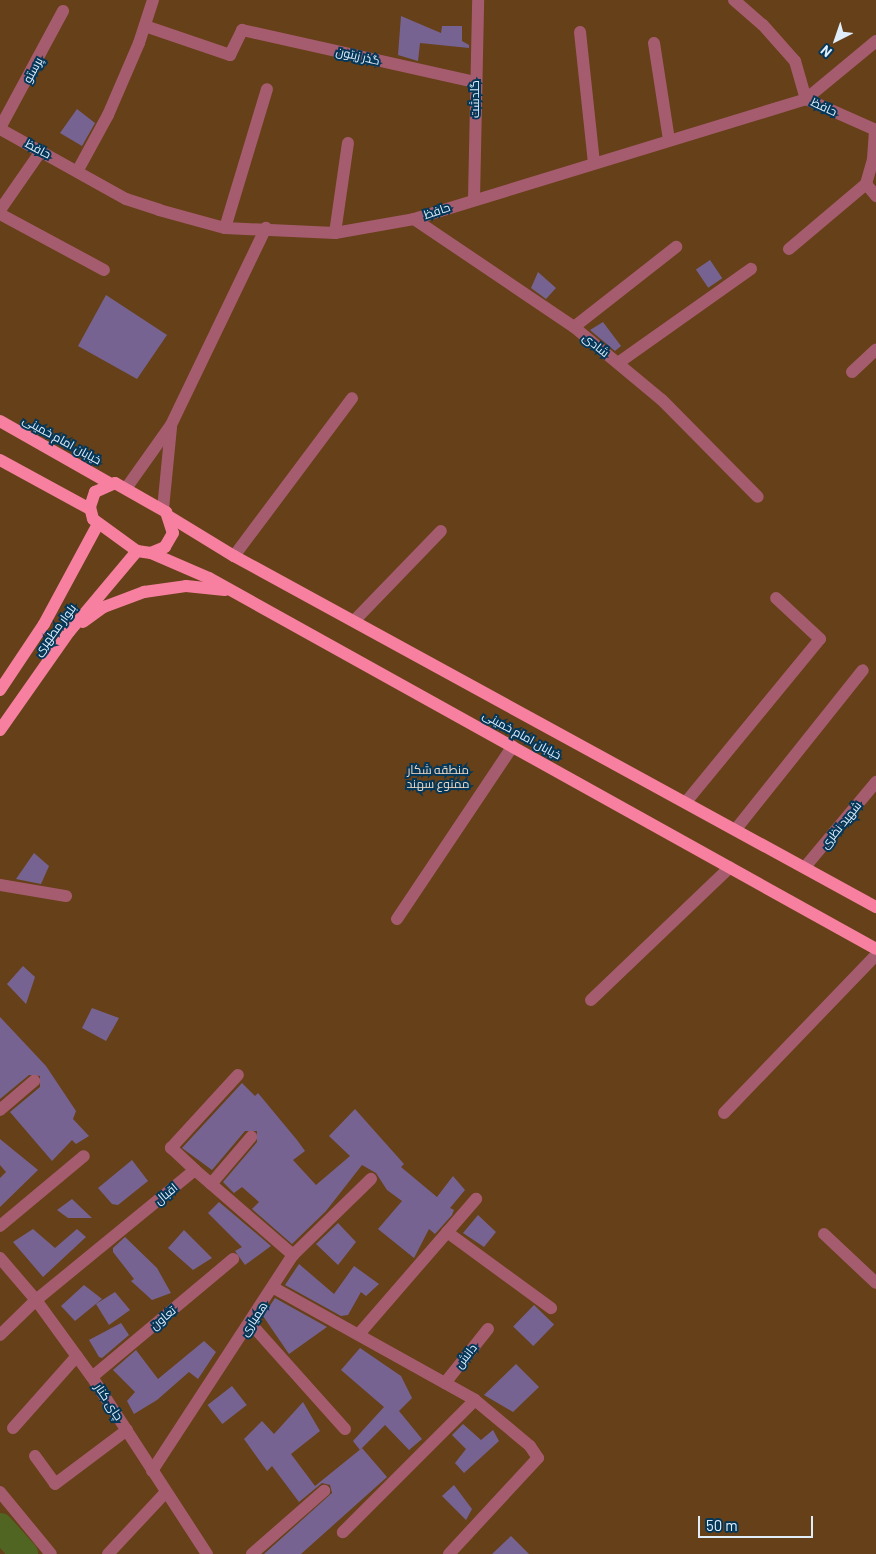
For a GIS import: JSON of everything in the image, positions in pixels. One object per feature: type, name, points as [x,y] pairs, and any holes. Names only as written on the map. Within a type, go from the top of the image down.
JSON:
[{"type":"main road","name":"خیابان امام خمینی","points":[[0,421],[109,483],[126,487],[234,556],[876,907]]},
{"type":"main road","points":[[0,460],[90,509],[98,524],[137,551]]},
{"type":"main road","points":[[90,509],[95,492],[109,483]]},
{"type":"main road","points":[[151,553],[165,547],[173,533],[166,513]]},
{"type":"main road","name":"بلوار مطهری","points":[[0,690],[44,624],[98,524]]},
{"type":"main road","name":"خیابان امام خمینی","points":[[137,551],[151,553],[209,578],[229,591],[513,746],[876,949]]},
{"type":"main road","name":"بلوار مطهری","points":[[0,730],[69,632],[137,551]]},
{"type":"main road","points":[[69,632],[104,607],[144,592],[186,586],[229,591]]},
{"type":"street","points":[[78,170],[108,114],[145,26],[153,0]]},
{"type":"street","name":"گلدشت","points":[[474,199],[474,82],[478,0]]},
{"type":"street","points":[[734,0],[763,25],[794,62],[806,99],[876,41]]},
{"type":"street","name":"پرستو","points":[[0,129],[63,11]]},
{"type":"street","name":"گذر زیتون","points":[[145,26],[230,54],[242,30],[474,82]]},
{"type":"street","points":[[580,32],[594,163]]},
{"type":"street","points":[[654,43],[669,140]]},
{"type":"street","points":[[225,228],[267,89]]},
{"type":"street","name":"حافظ","points":[[0,129],[78,170],[126,199],[225,228],[335,232],[414,219],[474,199],[806,99],[876,130]]},
{"type":"street","points":[[789,249],[866,184],[873,159],[876,130]]},
{"type":"street","points":[[335,232],[348,143]]},
{"type":"street","points":[[0,210],[41,151]]},
{"type":"street","points":[[866,184],[876,196]]},
{"type":"street","points":[[0,214],[104,270]]},
{"type":"street","name":"شادی","points":[[414,219],[574,327],[662,400],[758,497]]},
{"type":"street","points":[[126,487],[171,425],[266,228]]},
{"type":"street","points":[[574,327],[676,247]]},
{"type":"street","points":[[618,363],[751,269]]},
{"type":"street","points":[[852,372],[876,350]]},
{"type":"street","points":[[234,556],[352,398]]},
{"type":"street","points":[[166,513],[171,425]]},
{"type":"street","points":[[354,622],[441,531]]},
{"type":"street","points":[[686,802],[820,639],[776,598]]},
{"type":"street","points":[[736,829],[862,670]]},
{"type":"street","points":[[397,919],[513,746]]},
{"type":"street","name":"شهید نظری","points":[[806,868],[876,782]]},
{"type":"street","points":[[591,1000],[730,867]]},
{"type":"street","points":[[0,885],[66,896]]},
{"type":"street","points":[[724,1112],[876,955]]},
{"type":"street","points":[[238,1075],[171,1148],[293,1254]]},
{"type":"street","points":[[0,1110],[34,1081]]},
{"type":"street","points":[[211,1184],[251,1137]]},
{"type":"street","points":[[0,1226],[84,1156]]},
{"type":"street","name":"اقبال","points":[[0,1335],[36,1300],[195,1170]]},
{"type":"street","name":"همیاری","points":[[152,1471],[274,1288],[293,1254],[371,1179]]},
{"type":"street","points":[[359,1334],[476,1199]]},
{"type":"street","points":[[447,1232],[551,1308]]},
{"type":"street","points":[[824,1234],[876,1283]]},
{"type":"street","name":"چای کنار","points":[[0,1258],[36,1300],[92,1376],[165,1493],[207,1554]]},
{"type":"street","name":"تعاون","points":[[92,1376],[234,1259]]},
{"type":"street","points":[[274,1288],[475,1400],[530,1446],[538,1458],[449,1554]]},
{"type":"street","points":[[250,1324],[345,1429]]},
{"type":"street","name":"دانش","points":[[445,1383],[488,1329]]},
{"type":"street","points":[[13,1428],[77,1356]]},
{"type":"street","points":[[343,1532],[475,1400]]},
{"type":"street","points":[[35,1456],[55,1484],[127,1430]]},
{"type":"street","points":[[252,1554],[324,1491]]},
{"type":"street","points":[[0,1492],[51,1554]]},
{"type":"street","points":[[108,1554],[165,1493]]},
{"type":"green space","name":"منطقه شکار ممنوع سهند","points":[[0,0],[876,0],[876,1554],[0,1554]]},
{"type":"building","points":[[401,16],[441,33],[442,26],[462,26],[462,41],[469,45],[469,48],[420,43],[418,61],[398,55]]},
{"type":"building","points":[[77,109],[95,123],[82,146],[60,133]]},
{"type":"building","points":[[710,260],[722,278],[708,288],[696,270]]},
{"type":"building","points":[[538,272],[556,288],[546,299],[531,288]]},
{"type":"building","points":[[106,295],[167,335],[137,379],[78,346]]},
{"type":"building","points":[[603,322],[621,346],[615,351],[590,330]]},
{"type":"building","points":[[34,853],[49,866],[41,884],[16,879]]},
{"type":"building","points":[[23,966],[35,977],[26,1004],[7,984]]},
{"type":"building","points":[[92,1008],[119,1018],[106,1041],[82,1028]]},
{"type":"building","points":[[0,1017],[46,1066],[76,1111],[73,1119],[89,1136],[76,1144],[72,1140],[52,1161],[10,1112],[40,1087],[40,1076],[29,1075],[0,1099]]},
{"type":"building","points":[[242,1083],[255,1096],[258,1093],[305,1151],[293,1160],[316,1185],[350,1156],[329,1136],[355,1109],[404,1164],[401,1167],[437,1197],[453,1176],[465,1190],[450,1208],[454,1210],[452,1215],[435,1234],[429,1229],[414,1258],[378,1229],[402,1201],[387,1190],[376,1173],[362,1165],[326,1211],[292,1244],[252,1209],[259,1202],[242,1187],[234,1193],[223,1182],[257,1142],[257,1131],[245,1131],[212,1170],[182,1148]]},
{"type":"building","points":[[0,1139],[38,1170],[0,1207],[0,1178],[6,1172],[0,1165]]},
{"type":"building","points":[[132,1160],[148,1181],[118,1205],[112,1204],[98,1188]]},
{"type":"building","points":[[72,1199],[92,1218],[68,1218],[57,1210]]},
{"type":"building","points":[[219,1202],[271,1246],[245,1265],[235,1251],[242,1247],[208,1213]]},
{"type":"building","points":[[478,1215],[496,1232],[484,1247],[463,1233]]},
{"type":"building","points":[[338,1223],[356,1242],[338,1265],[316,1244]]},
{"type":"building","points":[[33,1229],[55,1248],[77,1229],[86,1237],[43,1277],[13,1242]]},
{"type":"building","points":[[184,1230],[212,1258],[193,1270],[168,1248]]},
{"type":"building","points":[[125,1237],[157,1268],[171,1293],[152,1300],[131,1281],[134,1279],[113,1252],[113,1248]]},
{"type":"building","points":[[299,1264],[334,1294],[354,1266],[379,1284],[366,1296],[361,1292],[348,1315],[341,1316],[285,1285]]},
{"type":"building","points":[[84,1285],[102,1299],[75,1321],[61,1306]]},
{"type":"building","points":[[115,1292],[130,1310],[109,1325],[96,1304]]},
{"type":"building","points":[[275,1298],[327,1327],[289,1354],[263,1316]]},
{"type":"building","points":[[534,1305],[554,1324],[533,1346],[513,1327]]},
{"type":"building","points":[[121,1323],[129,1335],[102,1358],[99,1357],[89,1340]]},
{"type":"building","points":[[204,1341],[216,1352],[198,1379],[189,1372],[157,1400],[134,1414],[127,1401],[135,1392],[113,1370],[136,1350],[158,1379]]},
{"type":"building","points":[[360,1348],[401,1376],[412,1398],[399,1411],[422,1439],[409,1450],[385,1425],[360,1450],[353,1441],[384,1407],[341,1370]]},
{"type":"building","points":[[516,1364],[539,1387],[513,1412],[484,1395]]},
{"type":"building","points":[[232,1386],[247,1405],[222,1424],[208,1405]]},
{"type":"building","points":[[303,1402],[320,1431],[291,1454],[315,1486],[362,1448],[387,1477],[301,1554],[264,1554],[332,1493],[330,1485],[322,1483],[299,1502],[272,1466],[267,1471],[244,1439],[262,1421],[274,1434]]},
{"type":"building","points":[[463,1424],[481,1440],[493,1430],[499,1441],[464,1473],[455,1463],[466,1449],[452,1435]]},
{"type":"building","points":[[454,1485],[472,1509],[466,1520],[442,1496]]},
{"type":"building","points":[[511,1536],[529,1554],[492,1554]]},
{"type":"waterway","points":[[0,1527],[24,1554]]}]
